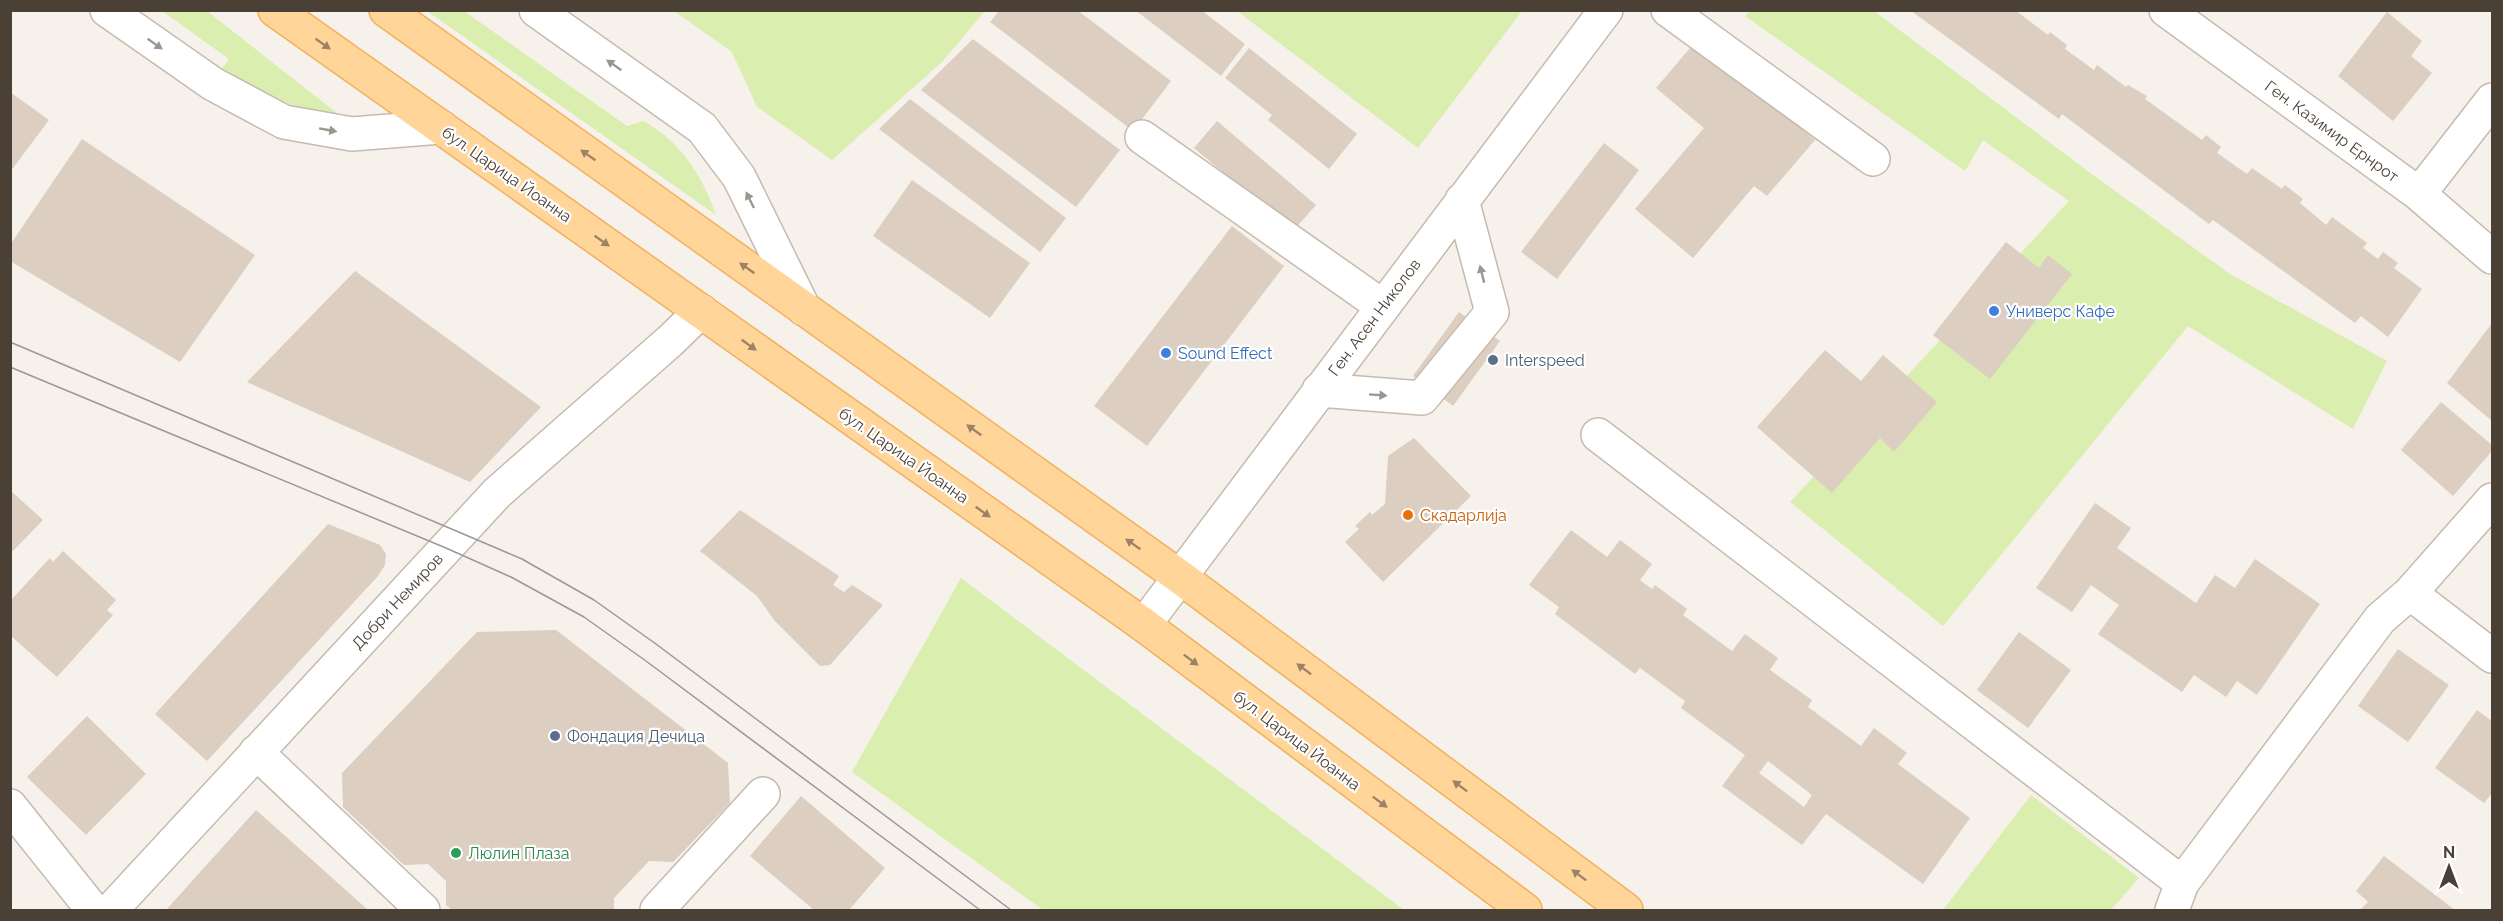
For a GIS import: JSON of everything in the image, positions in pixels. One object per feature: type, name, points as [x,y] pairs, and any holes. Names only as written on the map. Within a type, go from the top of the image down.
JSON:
[{"type":"main road","name":"бул. Царица Йоанна","points":[[275,10],[1144,625],[1525,910]]},
{"type":"main road","points":[[386,10],[1180,577],[1626,910]]},
{"type":"street","points":[[107,10],[213,84],[284,122],[352,134],[441,127]]},
{"type":"street","points":[[536,10],[702,128],[739,177],[804,309]]},
{"type":"street","name":"Ген. Асен Николов","points":[[1144,625],[1605,10]]},
{"type":"street","points":[[1668,10],[1873,159]]},
{"type":"street","name":"Ген. Казимир Ернрот","points":[[2166,10],[2419,194],[2493,257]]},
{"type":"street","points":[[2419,194],[2493,100]]},
{"type":"street","points":[[1142,137],[1382,306]]},
{"type":"street","points":[[1319,390],[1422,398],[1492,312],[1462,200]]},
{"type":"street","name":"Добри Немиров","points":[[111,910],[497,493],[670,341],[701,310]]},
{"type":"street","points":[[1598,435],[2177,897],[2380,619],[2410,593],[2493,500]]},
{"type":"street","points":[[2410,593],[2493,656]]},
{"type":"street","points":[[256,752],[423,910]]},
{"type":"street","points":[[657,910],[763,794]]},
{"type":"street","points":[[10,806],[93,910]]},
{"type":"green space","points":[[985,10],[942,62],[832,160],[757,107],[732,52],[674,11]]},
{"type":"green space","points":[[1752,10],[1874,11],[2230,274],[2387,361],[2353,429],[2188,326],[1943,626],[1790,502],[2069,201],[1983,140],[1965,171],[1745,16]]},
{"type":"green space","points":[[162,11],[207,11],[338,114],[291,104],[217,76],[229,59]]},
{"type":"green space","points":[[427,11],[464,11],[627,126],[643,121],[656,129],[668,138],[689,161],[716,215]]},
{"type":"green space","points":[[1237,11],[1522,11],[1418,148]]},
{"type":"green space","points":[[961,578],[1404,910],[1043,910],[852,772]]},
{"type":"green space","points":[[2031,795],[2139,878],[2111,910],[1943,910]]},
{"type":"building","points":[[1000,10],[1077,10],[1171,81],[1133,131],[990,22]]},
{"type":"building","points":[[1135,10],[1201,10],[1245,44],[1221,76]]},
{"type":"building","points":[[1910,10],[2015,10],[2048,35],[2050,32],[2067,45],[2065,49],[2094,70],[2097,65],[2126,87],[2128,85],[2147,96],[2145,99],[2202,140],[2206,135],[2221,147],[2217,153],[2247,174],[2252,168],[2282,189],[2285,185],[2303,199],[2300,203],[2326,225],[2332,217],[2367,243],[2363,248],[2378,259],[2383,252],[2398,263],[2394,268],[2422,289],[2388,337],[2361,316],[2355,323],[2213,220],[2209,224],[2062,114],[2059,119]]},
{"type":"building","points":[[2387,12],[2422,41],[2411,56],[2432,73],[2393,121],[2338,76]]},
{"type":"building","points":[[973,39],[1120,150],[1076,207],[921,90]]},
{"type":"building","points":[[1696,41],[1815,140],[1767,196],[1754,186],[1693,258],[1635,209],[1704,128],[1656,88]]},
{"type":"building","points":[[1249,48],[1357,134],[1329,169],[1268,120],[1272,115],[1225,78]]},
{"type":"building","points":[[10,92],[49,120],[10,172]]},
{"type":"building","points":[[910,99],[1066,218],[1040,252],[879,129]]},
{"type":"building","points":[[1217,121],[1316,205],[1293,231],[1194,148]]},
{"type":"building","points":[[82,139],[255,255],[180,362],[10,261],[10,245]]},
{"type":"building","points":[[1604,143],[1639,170],[1557,279],[1521,252]]},
{"type":"building","points":[[912,180],[1030,263],[990,318],[873,236]]},
{"type":"building","points":[[1232,226],[1284,266],[1147,446],[1094,406]]},
{"type":"building","points":[[2006,242],[2039,268],[2048,255],[2072,274],[1990,379],[1933,335]]},
{"type":"building","points":[[355,271],[541,407],[470,482],[247,382]]},
{"type":"building","points":[[1459,312],[1500,341],[1453,406],[1413,376]]},
{"type":"building","points":[[2492,323],[2492,421],[2447,383]]},
{"type":"building","points":[[1825,350],[1861,381],[1883,355],[1937,402],[1894,452],[1880,438],[1832,493],[1757,427]]},
{"type":"building","points":[[2441,402],[2492,445],[2492,451],[2453,496],[2401,450]]},
{"type":"building","points":[[1414,438],[1471,496],[1383,582],[1345,542],[1359,529],[1355,526],[1370,512],[1372,515],[1385,504],[1388,456]]},
{"type":"building","points":[[10,490],[43,520],[13,551],[10,549]]},
{"type":"building","points":[[2095,503],[2131,528],[2117,548],[2196,603],[2215,575],[2235,588],[2255,559],[2320,604],[2257,695],[2237,681],[2226,697],[2194,675],[2182,692],[2098,634],[2119,605],[2091,585],[2072,612],[2036,588]]},
{"type":"building","points":[[740,510],[839,576],[833,585],[844,592],[852,585],[883,605],[830,665],[820,666],[775,621],[757,596],[700,551]]},
{"type":"building","points":[[328,524],[380,545],[386,554],[385,565],[378,576],[207,761],[155,714]]},
{"type":"building","points":[[1571,530],[1607,557],[1620,540],[1652,564],[1640,580],[1652,589],[1655,585],[1687,609],[1683,615],[1732,651],[1745,634],[1778,658],[1770,670],[1812,700],[1808,707],[1861,746],[1874,728],[1907,753],[1898,764],[1970,818],[1923,884],[1826,814],[1802,845],[1722,786],[1745,755],[1681,708],[1685,701],[1640,668],[1635,674],[1555,614],[1559,607],[1529,585]],"holes":[[[1768,761],[1812,795],[1804,807],[1759,773]]]},
{"type":"building","points":[[63,551],[116,600],[107,610],[113,615],[57,677],[10,635],[10,601],[50,558],[53,562]]},
{"type":"building","points":[[556,630],[728,763],[730,803],[673,862],[649,861],[614,898],[614,910],[452,910],[446,905],[446,881],[428,864],[404,865],[343,807],[342,773],[477,632]]},
{"type":"building","points":[[2019,632],[2071,670],[2028,728],[1977,690]]},
{"type":"building","points":[[2398,649],[2449,685],[2408,742],[2358,706]]},
{"type":"building","points":[[2477,710],[2492,721],[2492,793],[2484,803],[2435,768]]},
{"type":"building","points":[[87,716],[146,774],[86,835],[27,777]]},
{"type":"building","points":[[801,796],[885,868],[849,910],[814,910],[750,856]]},
{"type":"building","points":[[256,810],[320,867],[368,910],[166,910]]},
{"type":"building","points":[[2384,856],[2455,910],[2360,910],[2368,902],[2356,891]]},
{"type":"tram line","points":[[10,342],[522,559],[594,600],[656,644],[1011,910]]},
{"type":"tram line","points":[[10,367],[446,548],[511,577],[584,617],[980,910]]},
{"type":"place","name":"Универс Кафе","points":[[1994,311]]},
{"type":"place","name":"Sound Effect","points":[[1166,353]]},
{"type":"place","name":"Interspeed","points":[[1493,360]]},
{"type":"place","name":"Скадарлиjа","points":[[1408,515]]},
{"type":"place","name":"Фондация Дечица","points":[[555,736]]},
{"type":"place","name":"Люлин Плаза","points":[[456,853]]}]
